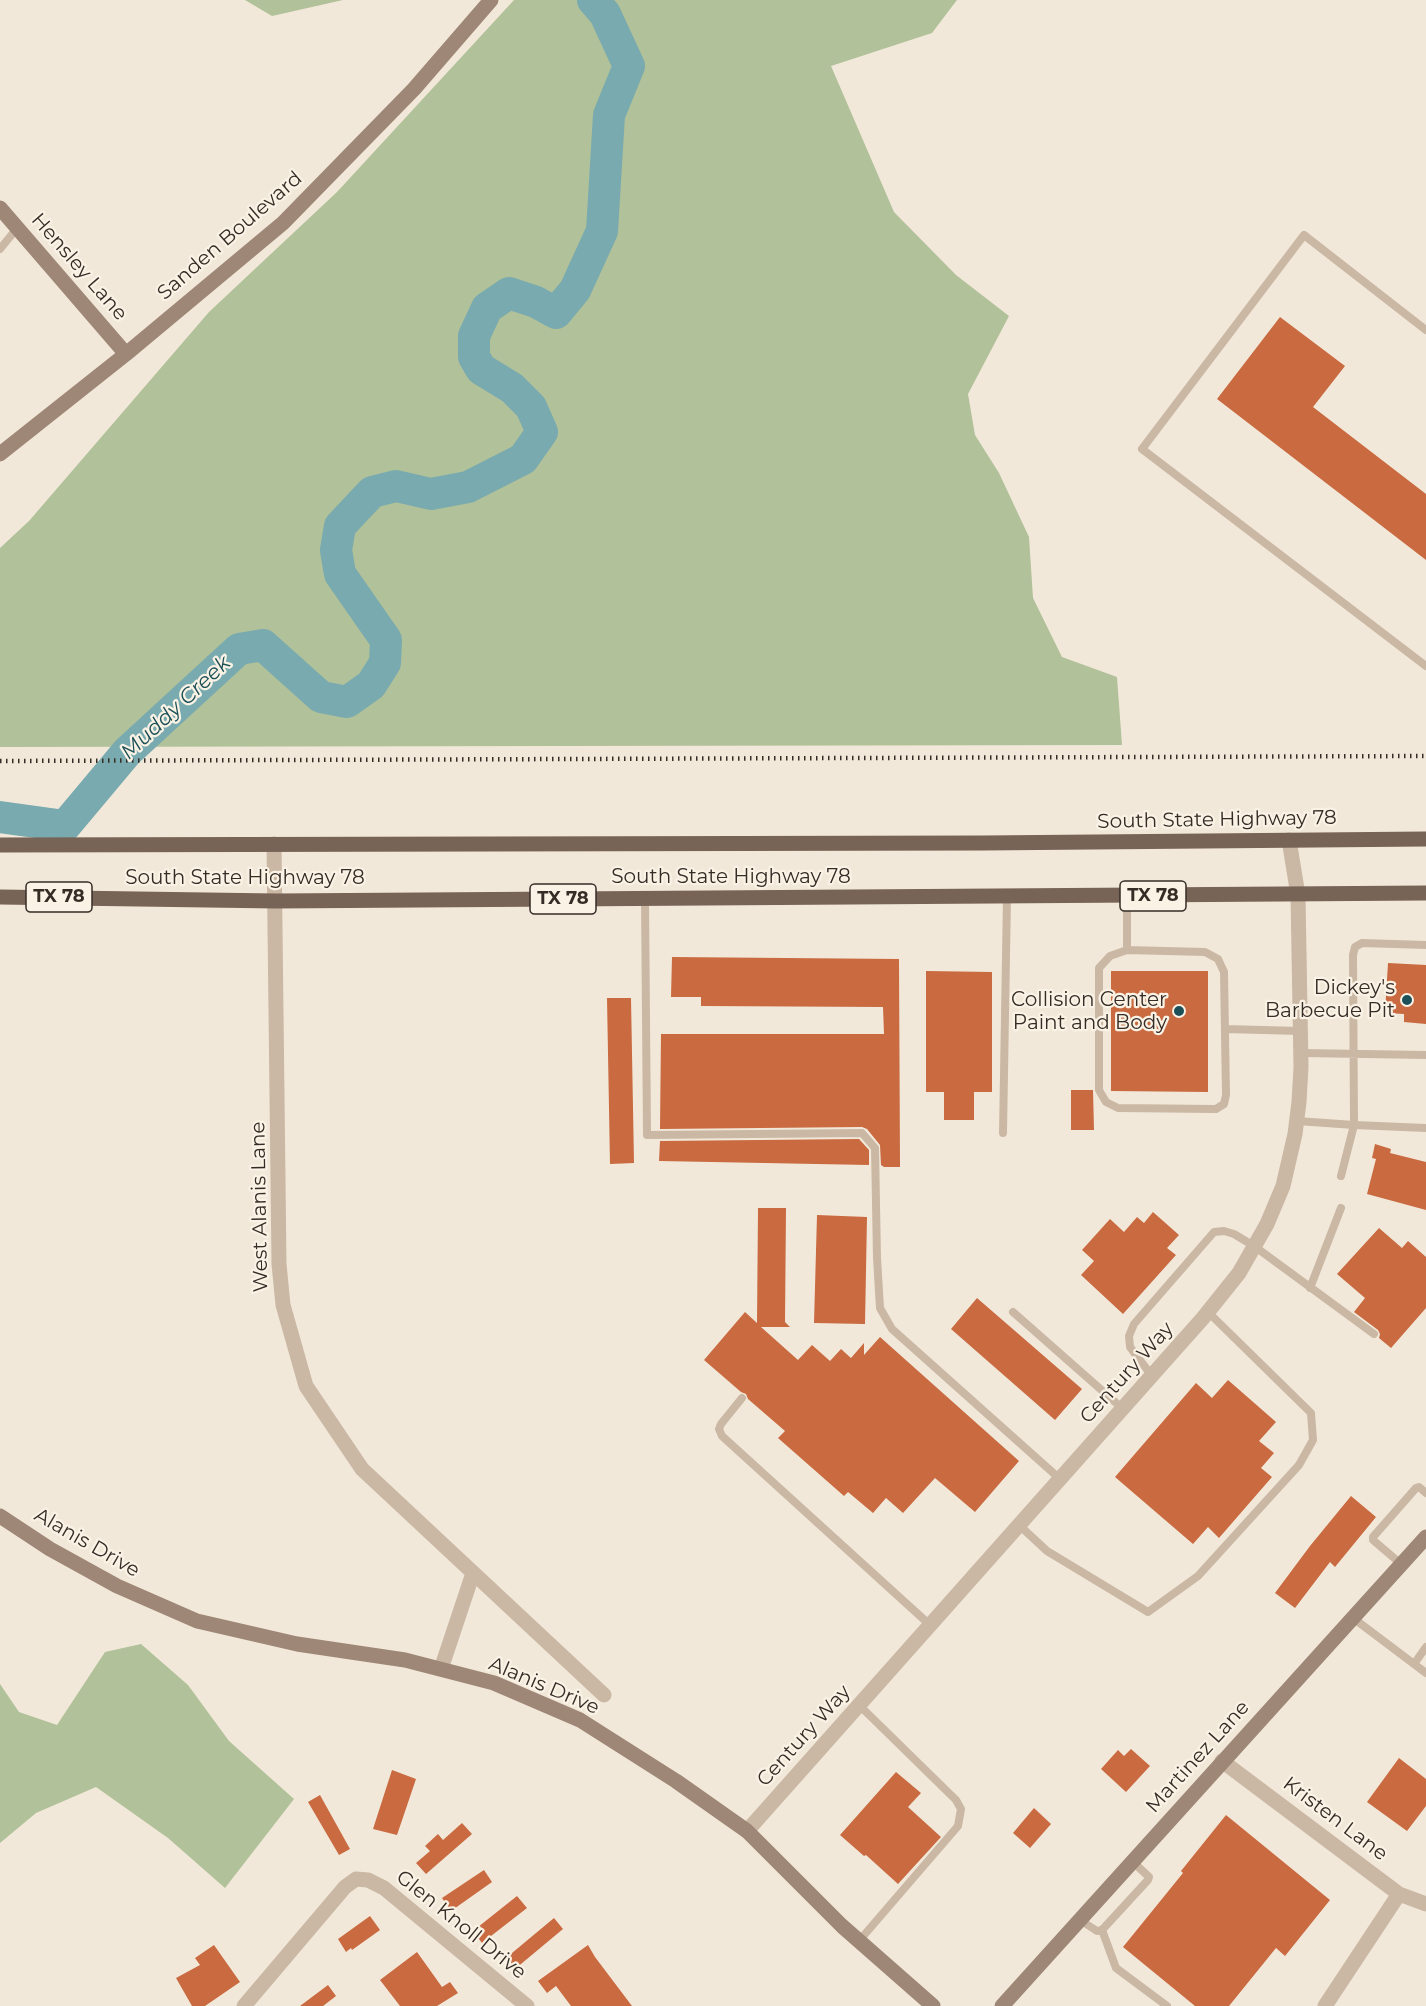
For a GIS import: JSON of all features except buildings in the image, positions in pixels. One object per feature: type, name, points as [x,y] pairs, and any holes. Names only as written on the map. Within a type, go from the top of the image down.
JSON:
[{"type":"main road","name":"South State Highway 78","points":[[0,845],[983,843],[1426,838]]},
{"type":"main road","name":"South State Highway 78","points":[[0,897],[276,901],[1426,893]]},
{"type":"street","name":"Sanden Boulevard","points":[[0,454],[126,354],[283,223],[414,89],[491,0]]},
{"type":"street","name":"Hensley Lane","points":[[0,208],[126,354]]},
{"type":"street","name":"Century Way","points":[[747,1831],[1208,1312],[1239,1272],[1267,1224],[1283,1186],[1297,1121],[1301,1053],[1298,895],[1289,840]]},
{"type":"street","name":"West Alanis Lane","points":[[274,844],[279,1264],[283,1305],[291,1340],[306,1386],[362,1469],[604,1695]]},
{"type":"street","name":"Alanis Drive","points":[[0,1516],[50,1549],[117,1586],[197,1621],[297,1644],[405,1660],[441,1669],[494,1683],[580,1720],[676,1781],[747,1831],[859,1941],[933,2006]]},
{"type":"street","name":"Martinez Lane","points":[[1002,2006],[1426,1537]]},
{"type":"street","points":[[441,1669],[473,1573]]},
{"type":"street","name":"Kristen Lane","points":[[1222,1761],[1399,1894],[1426,1904]]},
{"type":"street","name":"Glen Knoll Drive","points":[[244,2006],[345,1887],[356,1879],[368,1880],[384,1888],[527,2006]]},
{"type":"street","points":[[1325,2006],[1399,1894]]},
{"type":"lane","points":[[0,249],[18,227]]},
{"type":"lane","points":[[1426,330],[1304,235],[1142,449],[1426,666]]},
{"type":"lane","points":[[1127,896],[1127,950]]},
{"type":"lane","points":[[1003,1133],[1007,897]]},
{"type":"lane","points":[[645,899],[647,1135],[862,1133],[874,1148],[880,1308],[891,1329],[1060,1479]]},
{"type":"lane","points":[[1341,1176],[1354,1125],[1353,955],[1355,948],[1362,943],[1426,945]]},
{"type":"lane","points":[[1127,950],[1205,952],[1218,959],[1224,972],[1226,1095],[1224,1104],[1216,1109],[1118,1108],[1106,1102],[1099,1090],[1099,968],[1110,956],[1127,950]]},
{"type":"lane","points":[[1225,1029],[1301,1031]]},
{"type":"lane","points":[[1301,1053],[1426,1055]]},
{"type":"lane","points":[[1297,1121],[1426,1128]]},
{"type":"lane","points":[[1311,1288],[1341,1208]]},
{"type":"lane","points":[[1152,1376],[1130,1347],[1129,1335],[1134,1324],[1214,1232],[1224,1231],[1234,1234],[1254,1246],[1374,1334]]},
{"type":"lane","points":[[1013,1312],[1123,1409]]},
{"type":"lane","points":[[1019,1525],[1047,1551],[1148,1612],[1198,1576],[1299,1465],[1313,1440],[1311,1413],[1208,1312]]},
{"type":"lane","points":[[742,1398],[721,1424],[719,1429],[722,1436],[930,1625]]},
{"type":"lane","points":[[1401,1564],[1373,1540],[1373,1537],[1416,1488],[1426,1493]]},
{"type":"lane","points":[[1353,1618],[1426,1673]]},
{"type":"lane","points":[[1414,1664],[1426,1647]]},
{"type":"lane","points":[[859,1705],[956,1800],[961,1809],[958,1826],[859,1941]]},
{"type":"lane","points":[[1080,1920],[1097,1931],[1102,1930],[1149,1877],[1132,1862]]},
{"type":"lane","points":[[1102,1930],[1116,1968],[1167,2006]]},
{"type":"green space","points":[[245,0],[343,0],[272,16]]},
{"type":"green space","points":[[514,0],[957,0],[932,33],[831,66],[894,212],[956,275],[1009,316],[968,394],[975,435],[999,473],[1029,537],[1033,598],[1062,657],[1117,677],[1122,745],[0,747],[0,548],[29,521],[209,312],[337,192]]},
{"type":"green space","points":[[141,1644],[188,1685],[229,1741],[294,1799],[225,1888],[168,1838],[96,1787],[36,1813],[0,1843],[0,1684],[19,1712],[57,1725],[105,1652]]},
{"type":"waterway","name":"Muddy Creek","points":[[0,817],[65,826],[127,752],[239,649],[263,645],[321,697],[347,702],[371,685],[385,663],[386,640],[340,574],[336,550],[340,526],[372,492],[396,486],[431,494],[468,487],[523,459],[542,432],[531,407],[512,388],[481,369],[474,357],[474,336],[487,308],[509,293],[536,302],[556,313],[575,290],[602,231],[609,115],[629,66],[605,14],[593,0]]},
{"type":"railway","points":[[0,761],[1426,756]]},
{"type":"place","name":"Dickey's Barbecue Pit","points":[[1407,1000]]},
{"type":"place","name":"Collision Center Paint and Body","points":[[1179,1011]]}]
